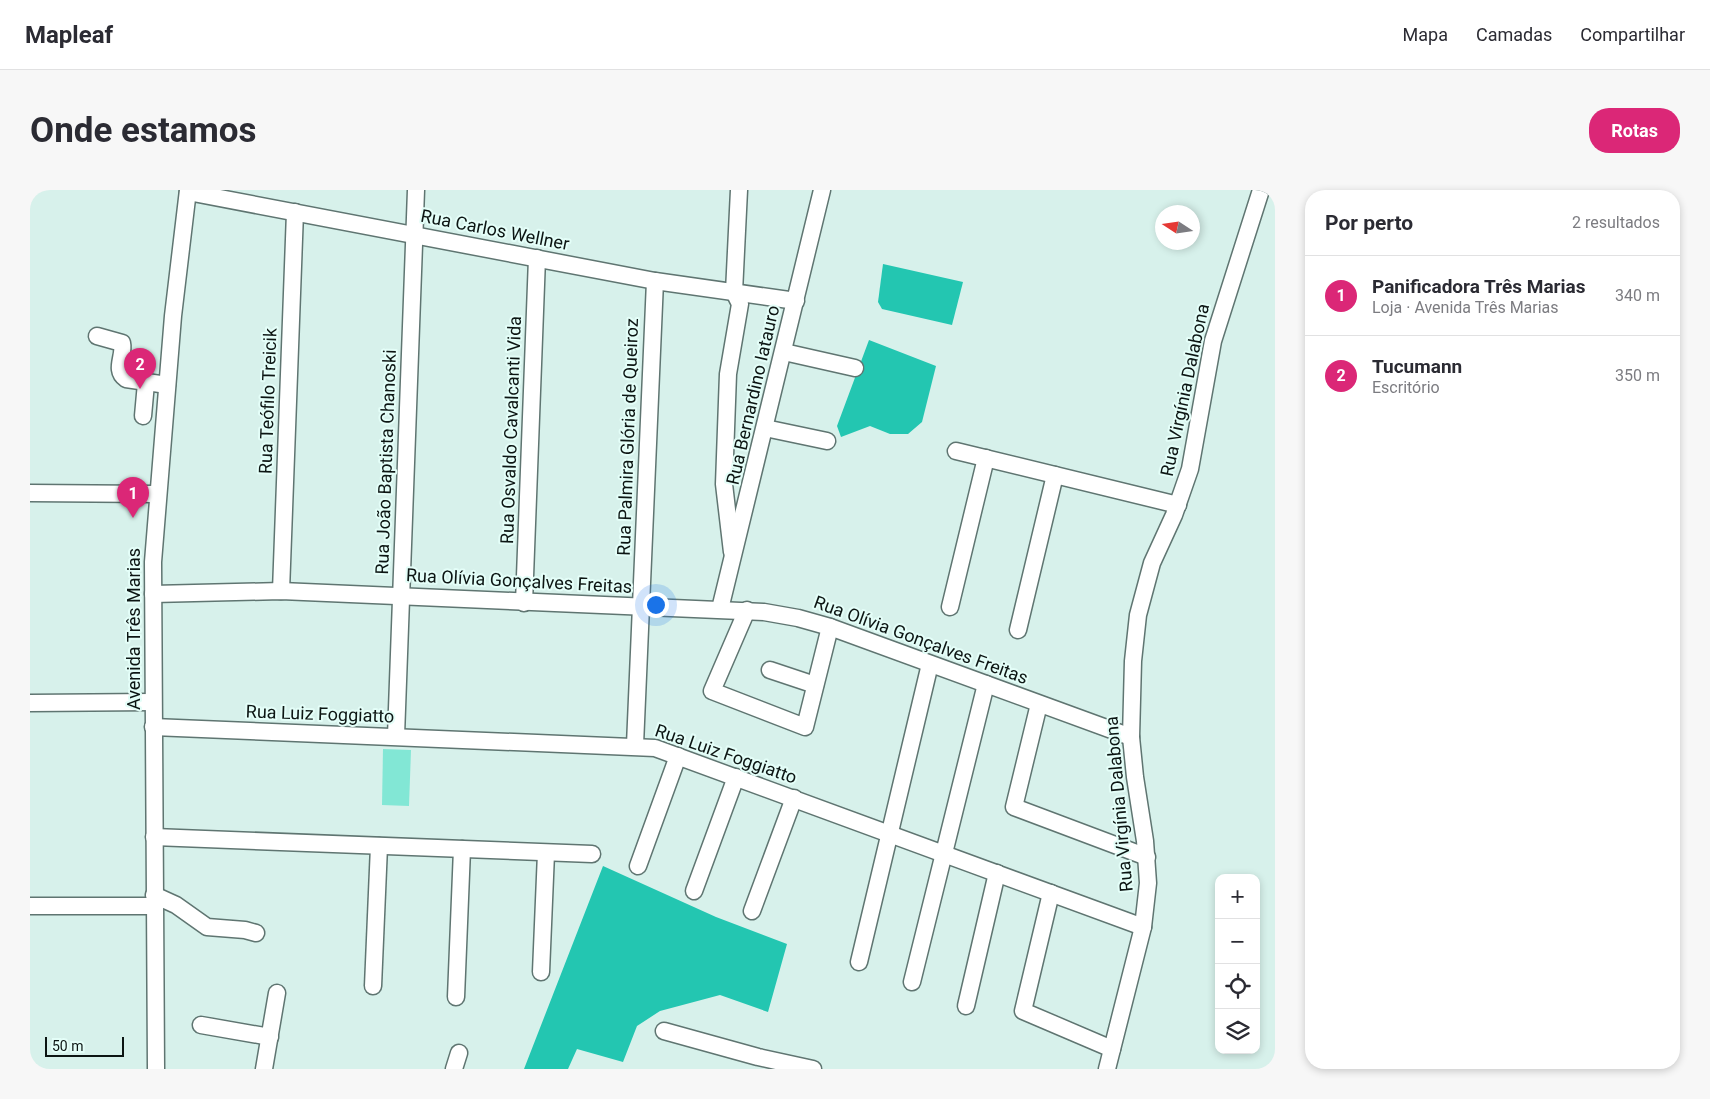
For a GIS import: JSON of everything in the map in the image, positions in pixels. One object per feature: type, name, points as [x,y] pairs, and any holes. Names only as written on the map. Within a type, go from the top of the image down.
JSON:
[{"type":"street","name":"Rua João Baptista Chanoski","points":[[396,736],[416,190]]},
{"type":"street","points":[[733,557],[726,518],[724,484],[728,374],[740,304],[734,292],[739,190]]},
{"type":"street","name":"Rua Bernardino Iatauro","points":[[720,609],[822,190]]},
{"type":"street","name":"Rua Virgínia Dalabona","points":[[1107,1069],[1143,927],[1148,883],[1147,857],[1131,737],[1133,661],[1141,598],[1152,563],[1178,505],[1190,469],[1213,341],[1261,190]]},
{"type":"street","name":"Rua Carlos Wellner","points":[[188,191],[655,281],[796,301]]},
{"type":"street","name":"Avenida Três Marias","points":[[156,1069],[153,594],[157,494],[188,191]]},
{"type":"street","name":"Rua Teófilo Treicik","points":[[281,591],[295,212]]},
{"type":"street","name":"Rua Osvaldo Cavalcanti Vida","points":[[524,603],[537,258]]},
{"type":"street","name":"Rua Palmira Glória de Queiroz","points":[[635,745],[655,281]]},
{"type":"street","points":[[97,336],[122,342],[119,371],[122,376],[146,383],[167,385]]},
{"type":"street","points":[[784,352],[855,368]]},
{"type":"street","points":[[143,416],[146,383]]},
{"type":"street","points":[[765,428],[827,441]]},
{"type":"street","points":[[956,451],[1178,505]]},
{"type":"street","points":[[950,607],[986,458]]},
{"type":"street","points":[[1018,630],[1055,475]]},
{"type":"street","points":[[30,493],[157,494]]},
{"type":"street","name":"Rua Olívia Gonçalves Freitas","points":[[153,594],[281,591],[401,595],[641,608],[747,610],[798,618],[830,627],[1131,737]]},
{"type":"street","points":[[747,610],[712,691],[805,727],[830,627]]},
{"type":"street","points":[[859,962],[930,664]]},
{"type":"street","points":[[770,670],[815,685]]},
{"type":"street","points":[[912,982],[986,684]]},
{"type":"street","points":[[30,702],[153,702]]},
{"type":"street","points":[[1040,704],[1014,807],[1147,857]]},
{"type":"street","name":"Rua Luiz Foggiatto","points":[[154,728],[635,745],[655,748],[1143,927]]},
{"type":"street","points":[[638,866],[678,756]]},
{"type":"street","points":[[694,891],[736,777]]},
{"type":"street","points":[[752,911],[794,798]]},
{"type":"street","points":[[154,837],[592,854]]},
{"type":"street","points":[[373,986],[379,846]]},
{"type":"street","points":[[456,997],[462,849]]},
{"type":"street","points":[[541,972],[546,853]]},
{"type":"street","points":[[966,1006],[997,873]]},
{"type":"street","points":[[1051,893],[1022,1011],[1112,1049]]},
{"type":"street","points":[[30,906],[154,900],[176,905],[207,927],[245,930],[256,933]]},
{"type":"street","points":[[264,1069],[277,993]]},
{"type":"street","points":[[201,1025],[270,1037]]},
{"type":"street","points":[[664,1031],[803,1068]]},
{"type":"green space","points":[[883,264],[963,282],[952,325],[882,309],[878,302]]},
{"type":"green space","points":[[869,340],[936,366],[922,422],[908,434],[890,434],[870,426],[841,437],[837,426]]},
{"type":"green space","points":[[383,749],[411,750],[409,806],[382,805]]},
{"type":"green space","points":[[603,866],[716,917],[787,944],[768,1012],[720,995],[660,1011],[637,1026],[623,1062],[577,1049],[568,1069],[524,1069]]},
{"type":"place","name":"Tucumann","points":[[140,389]]},
{"type":"place","name":"Panificadora Três Marias","points":[[133,518]]}]
